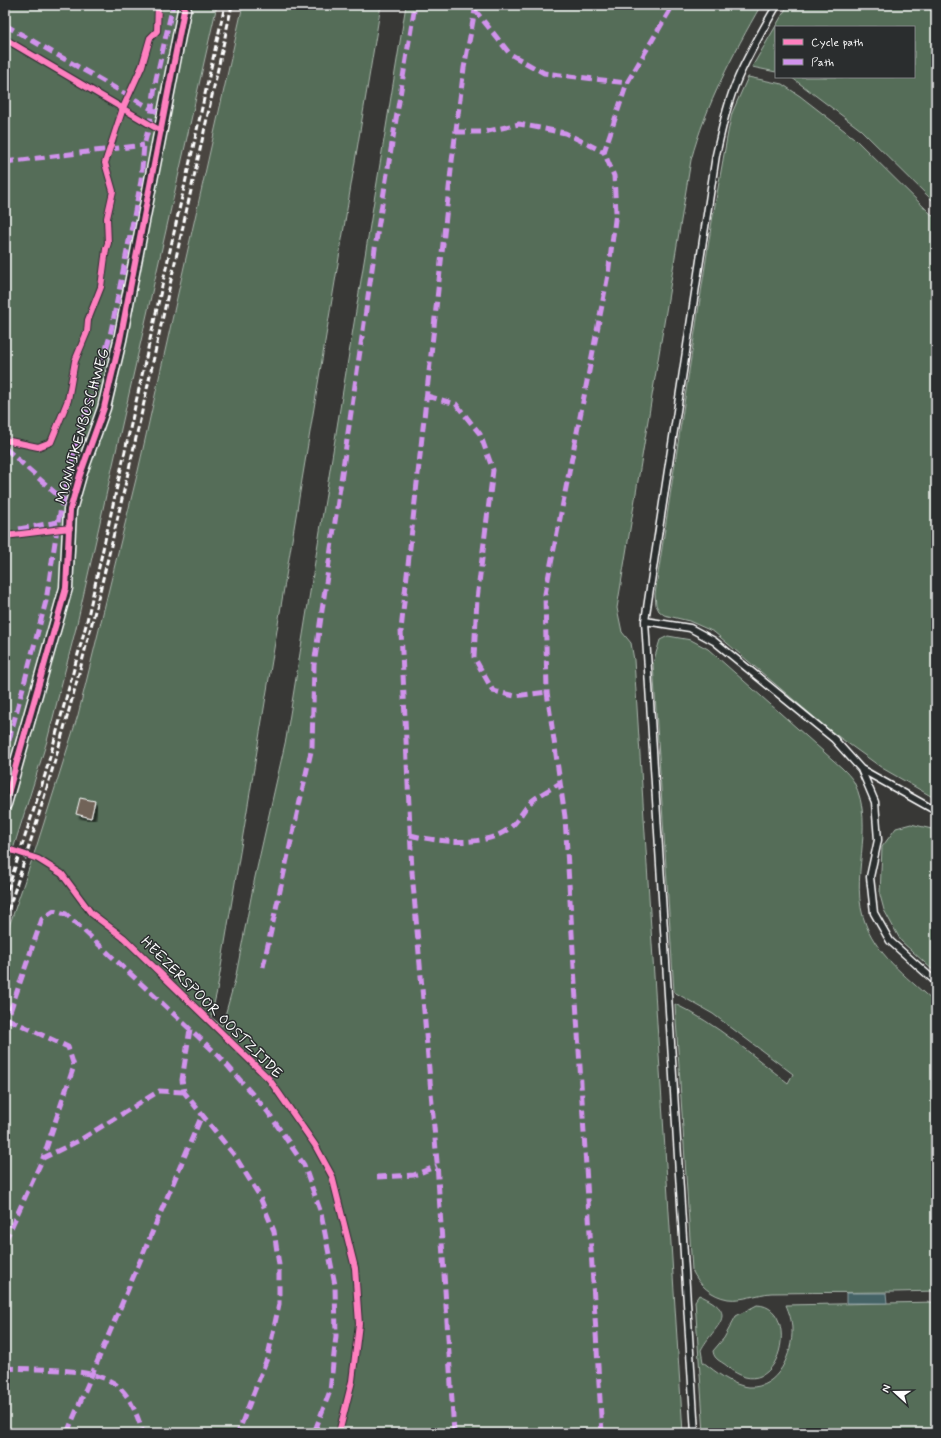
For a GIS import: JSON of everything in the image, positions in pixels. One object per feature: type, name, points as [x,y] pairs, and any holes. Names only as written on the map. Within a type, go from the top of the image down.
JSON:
[{"type":"street","name":"MONNIKENBOSCHWEG","points":[[5,804],[66,588],[70,510],[80,475],[104,408],[120,340],[185,5]]},
{"type":"lane","points":[[695,1433],[645,621],[716,155],[726,112],[737,79],[751,50],[777,5]]},
{"type":"lane","points":[[645,621],[690,628],[714,641],[834,739],[861,769],[936,811]]},
{"type":"lane","points":[[861,769],[875,802],[878,840],[870,877],[874,913],[890,942],[936,982]]},
{"type":"shaded area","points":[[217,5],[243,5],[138,471],[78,715],[36,848],[17,842],[47,741],[76,628]]},
{"type":"green space","points":[[5,5],[217,5],[76,628],[47,741],[5,875]]},
{"type":"green space","points":[[243,5],[381,5],[217,991],[211,1017],[222,1026],[235,980],[255,877],[286,739],[406,5],[761,5],[721,80],[704,119],[691,160],[617,608],[622,632],[631,643],[634,660],[683,1433],[5,1433],[5,938],[36,848],[78,715],[138,471]]},
{"type":"green space","points":[[788,5],[936,5],[936,204],[861,130],[792,78],[915,78],[915,26],[776,26]]},
{"type":"green space","points":[[775,27],[775,72],[752,67]]},
{"type":"green space","points":[[748,77],[782,84],[800,96],[854,138],[936,219],[936,799],[882,768],[828,729],[714,632],[689,621],[664,615],[659,611],[656,605],[655,594],[711,227],[732,113]]},
{"type":"green space","points":[[668,636],[691,640],[708,649],[842,768],[854,782],[860,799],[863,817],[859,890],[861,908],[866,925],[879,948],[887,958],[936,1004],[936,1291],[771,1293],[739,1299],[728,1299],[722,1298],[706,1289],[692,1270],[675,1004],[720,1030],[788,1083],[793,1074],[713,1014],[674,992],[653,663],[660,640]]},
{"type":"green space","points":[[911,824],[936,830],[936,973],[901,941],[884,910],[880,895],[882,847],[896,828]]},
{"type":"green space","points":[[699,1295],[712,1302],[719,1308],[722,1314],[721,1320],[717,1327],[701,1350],[703,1362],[731,1381],[749,1387],[759,1386],[768,1382],[776,1376],[782,1368],[790,1348],[792,1338],[790,1317],[786,1305],[936,1302],[936,1433],[704,1433],[695,1301]]},
{"type":"green space","points":[[757,1305],[770,1309],[777,1318],[781,1331],[781,1345],[776,1359],[769,1370],[758,1377],[745,1377],[732,1371],[717,1359],[713,1351],[724,1338],[736,1316]]},
{"type":"water","points":[[846,1293],[886,1293],[887,1303],[846,1303]]},
{"type":"building","points":[[80,798],[95,801],[91,818],[76,814]]},
{"type":"railway","points":[[5,898],[45,775],[86,625],[225,5]]},
{"type":"railway","points":[[5,919],[47,788],[84,656],[147,389],[232,5]]},
{"type":"marked path","points":[[5,755],[46,601],[58,522],[74,452],[110,336],[141,181],[144,145],[150,123],[156,79],[173,5]]},
{"type":"marked path","points":[[263,967],[312,747],[314,665],[378,228],[415,5]]},
{"type":"marked path","points":[[454,1433],[437,1162],[412,872],[401,630],[452,161],[464,68],[476,5]]},
{"type":"marked path","points":[[602,1433],[565,817],[547,692],[545,594],[608,275],[616,212],[614,176],[604,152],[627,83],[673,5]]},
{"type":"marked path","points":[[474,9],[510,54],[544,73],[627,83]]},
{"type":"marked path","points":[[5,25],[164,116]]},
{"type":"marked path","points":[[456,132],[484,132],[519,124],[565,133],[604,152]]},
{"type":"marked path","points":[[5,162],[144,145]]},
{"type":"marked path","points":[[427,396],[456,404],[480,434],[493,470],[477,599],[474,657],[493,691],[515,696],[547,692]]},
{"type":"marked path","points":[[5,448],[63,500]]},
{"type":"marked path","points":[[19,529],[58,522]]},
{"type":"marked path","points":[[410,835],[434,840],[462,842],[476,841],[501,834],[517,821],[532,801],[560,783]]},
{"type":"marked path","points":[[5,1026],[42,919],[54,911],[66,914],[219,1056],[268,1112],[304,1165],[321,1213],[335,1285],[336,1336],[330,1391],[314,1433]]},
{"type":"marked path","points":[[8,1019],[68,1047],[74,1066],[43,1158]]},
{"type":"marked path","points":[[190,1029],[182,1080],[184,1092],[235,1156],[259,1195],[274,1231],[279,1265],[279,1304],[268,1356],[238,1433]]},
{"type":"marked path","points":[[5,1241],[43,1158],[80,1140],[159,1091],[184,1092]]},
{"type":"marked path","points":[[67,1433],[202,1115]]},
{"type":"marked path","points":[[377,1177],[414,1175],[437,1166]]},
{"type":"marked path","points":[[5,1368],[50,1369],[83,1373],[99,1376],[112,1382],[125,1393],[137,1415],[143,1433]]},
{"type":"cycle path","points":[[5,440],[38,447],[51,442],[68,400],[75,361],[87,332],[88,320],[101,287],[108,243],[107,218],[113,191],[105,163],[123,108],[142,66],[150,38],[157,31],[158,5]]},
{"type":"cycle path","points":[[5,804],[66,588],[70,510],[80,475],[104,408],[120,340],[185,5]]},
{"type":"cycle path","points":[[5,39],[161,131]]},
{"type":"cycle path","points":[[5,536],[70,528]]},
{"type":"cycle path","name":"HEEZERSPOOR OOSTZIJDE","points":[[5,848],[38,859],[62,874],[91,913],[124,938],[269,1079],[315,1145],[332,1176],[355,1268],[359,1324],[352,1381],[339,1433]]}]
